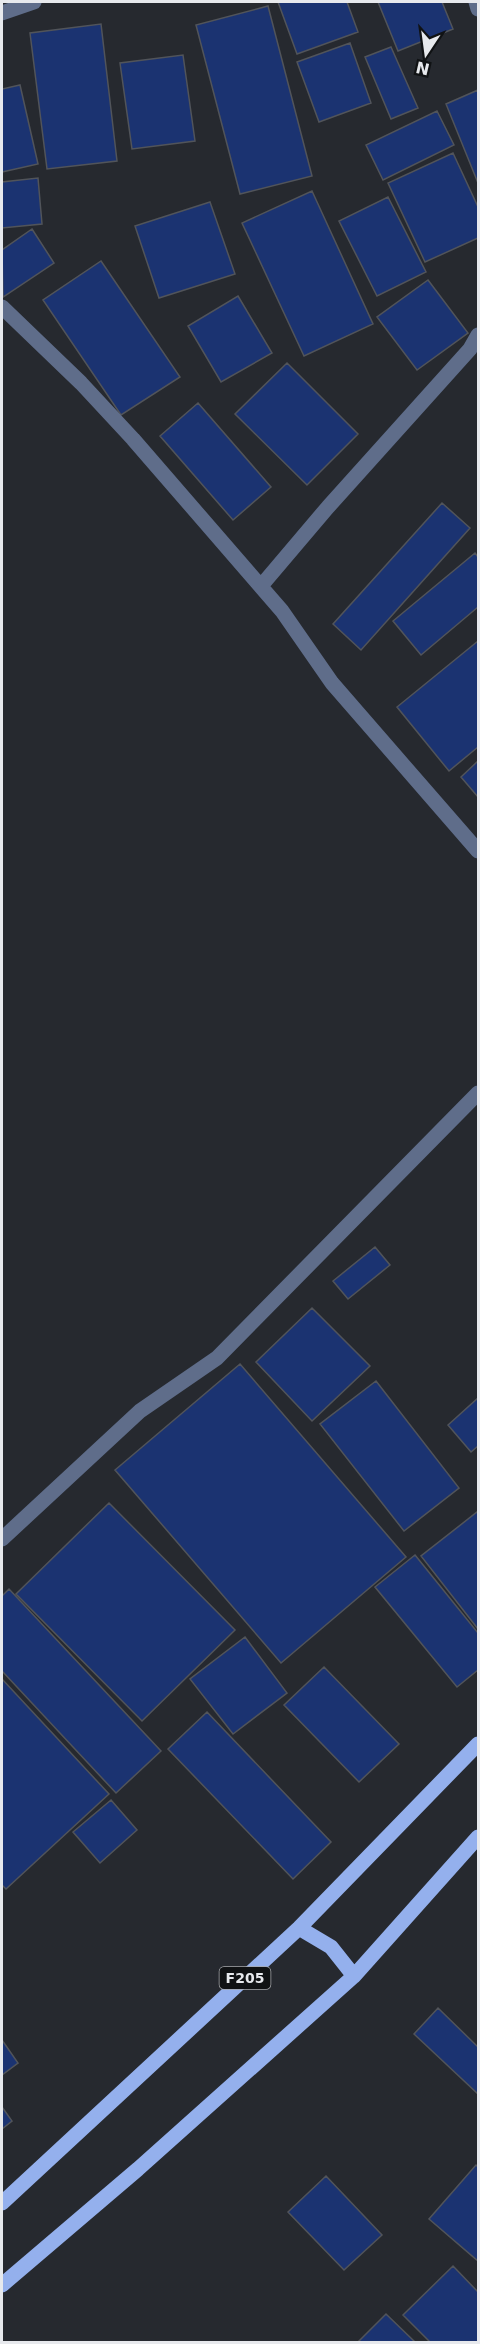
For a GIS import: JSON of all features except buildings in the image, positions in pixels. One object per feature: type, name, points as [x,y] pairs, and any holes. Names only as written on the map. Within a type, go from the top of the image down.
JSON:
[{"type":"main road","name":"F205","points":[[2,2203],[299,1928],[478,1743]]},
{"type":"main road","points":[[2,2285],[138,2169],[354,1976],[478,1837]]},
{"type":"main road","points":[[299,1928],[331,1947],[354,1976]]},
{"type":"street","points":[[2,13],[34,2]]},
{"type":"street","points":[[476,2],[478,9]]},
{"type":"street","points":[[2,307],[81,383],[261,586],[282,611],[332,683],[478,851]]},
{"type":"street","points":[[261,586],[328,507],[470,349],[478,334]]},
{"type":"street","points":[[2,1539],[140,1411],[217,1358],[478,1093]]}]
